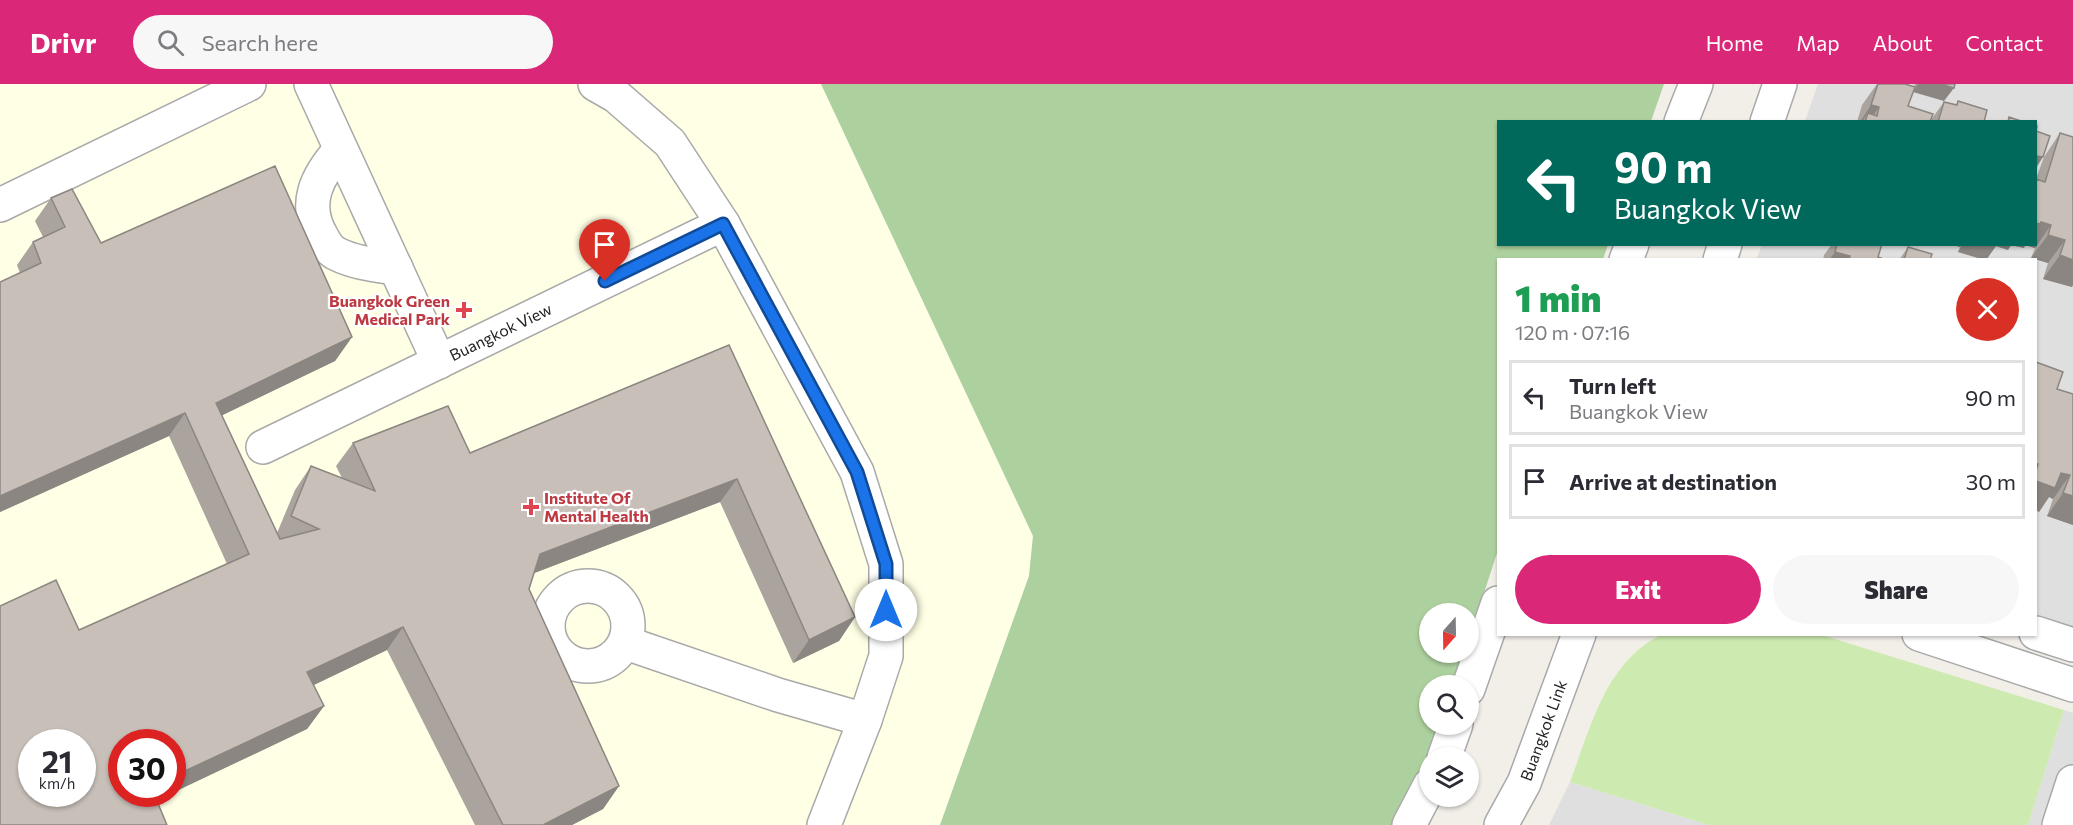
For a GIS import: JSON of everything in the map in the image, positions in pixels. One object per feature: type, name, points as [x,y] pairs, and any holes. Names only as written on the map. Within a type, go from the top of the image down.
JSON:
[{"type":"street","points":[[0,205],[249,84]]},
{"type":"street","name":"Buangkok View","points":[[311,84],[439,362]]},
{"type":"street","points":[[595,84],[616,96],[670,143],[723,224],[857,472],[886,564],[886,656],[865,720],[824,825]]},
{"type":"street","points":[[1682,120],[1696,84]]},
{"type":"street","points":[[1768,120],[1780,84]]},
{"type":"street","points":[[340,150],[324,168],[312,199],[314,224],[324,242],[334,253],[351,260],[396,268]]},
{"type":"street","name":"Buangkok View","points":[[263,447],[723,224]]},
{"type":"street","points":[[1473,675],[1497,606]]},
{"type":"street","points":[[2037,633],[2073,645]]},
{"type":"street","points":[[1925,636],[2073,685]]},
{"type":"street","name":"Buangkok Link","points":[[1501,825],[1524,783],[1579,640]]},
{"type":"street","points":[[626,643],[778,695],[865,720]]},
{"type":"street","points":[[2059,825],[2072,787]]},
{"type":"street","points":[[1409,825],[1419,806]]},
{"type":"shaded area","name":"Buangkok Green Medical Park","points":[[0,84],[821,84],[1033,536],[1029,576],[940,825],[0,825]]},
{"type":"shaded area","points":[[1818,84],[2073,84],[2073,629],[2037,616],[2037,258],[1757,258],[1762,246],[2037,246],[2037,120],[1805,120]]},
{"type":"shaded area","points":[[2064,710],[2073,713],[2073,825],[2028,825]]},
{"type":"shaded area","points":[[1570,782],[1709,825],[1549,825]]},
{"type":"green space","points":[[821,84],[1664,84],[1651,120],[1497,120],[1497,246],[1608,246],[1603,258],[1497,258],[1497,553],[1479,608],[1479,603],[1419,603],[1419,663],[1461,663],[1456,675],[1419,675],[1419,735],[1436,735],[1431,747],[1419,747],[1419,771],[1391,825],[940,825],[1029,576],[1033,536]]},
{"type":"green space","points":[[1659,636],[1825,636],[2064,710],[2028,825],[1709,825],[1570,782],[1602,698],[1626,661]]},
{"type":"building","points":[[1878,84],[1905,84],[1915,87],[1908,106],[1933,114],[1931,120],[1866,120],[1868,113],[1877,116],[1879,107],[1871,105]]},
{"type":"building","points":[[1940,84],[1955,84],[1954,88]]},
{"type":"building","points":[[1958,101],[1987,110],[1984,120],[1939,120],[1944,102],[1957,105]]},
{"type":"building","points":[[2037,131],[2050,136],[2043,157],[2037,156]]},
{"type":"building","points":[[2060,133],[2073,137],[2073,260],[2060,255],[2065,240],[2048,235],[2051,225],[2037,223],[2037,179],[2045,182]]},
{"type":"building","name":"Institute Of Mental Health","points":[[275,166],[352,337],[216,403],[280,539],[319,529],[291,516],[311,466],[375,491],[353,443],[448,406],[470,453],[729,345],[855,617],[809,640],[737,479],[540,554],[529,589],[619,786],[543,825],[503,825],[403,627],[307,672],[324,706],[186,770],[186,729],[108,729],[108,807],[159,807],[167,825],[0,825],[0,606],[56,580],[79,630],[249,554],[185,413],[0,496],[0,282],[41,263],[33,242],[65,227],[51,198],[72,189],[101,243]]},
{"type":"building","points":[[1836,246],[1881,246],[1878,257],[1881,258],[1850,258],[1850,256],[1835,252]]},
{"type":"building","points":[[1908,247],[1932,254],[1931,258],[1905,258]]},
{"type":"building","points":[[2037,362],[2063,372],[2057,389],[2073,394],[2073,496],[2063,493],[2070,475],[2061,473],[2055,488],[2037,481]]},
{"type":"place","name":"Buangkok Green Medical Park","points":[[464,310]]},
{"type":"place","name":"Institute Of Mental Health","points":[[531,507]]},
{"type":"route","points":[[605,281],[723,224],[857,472],[886,564],[886,610]]}]
